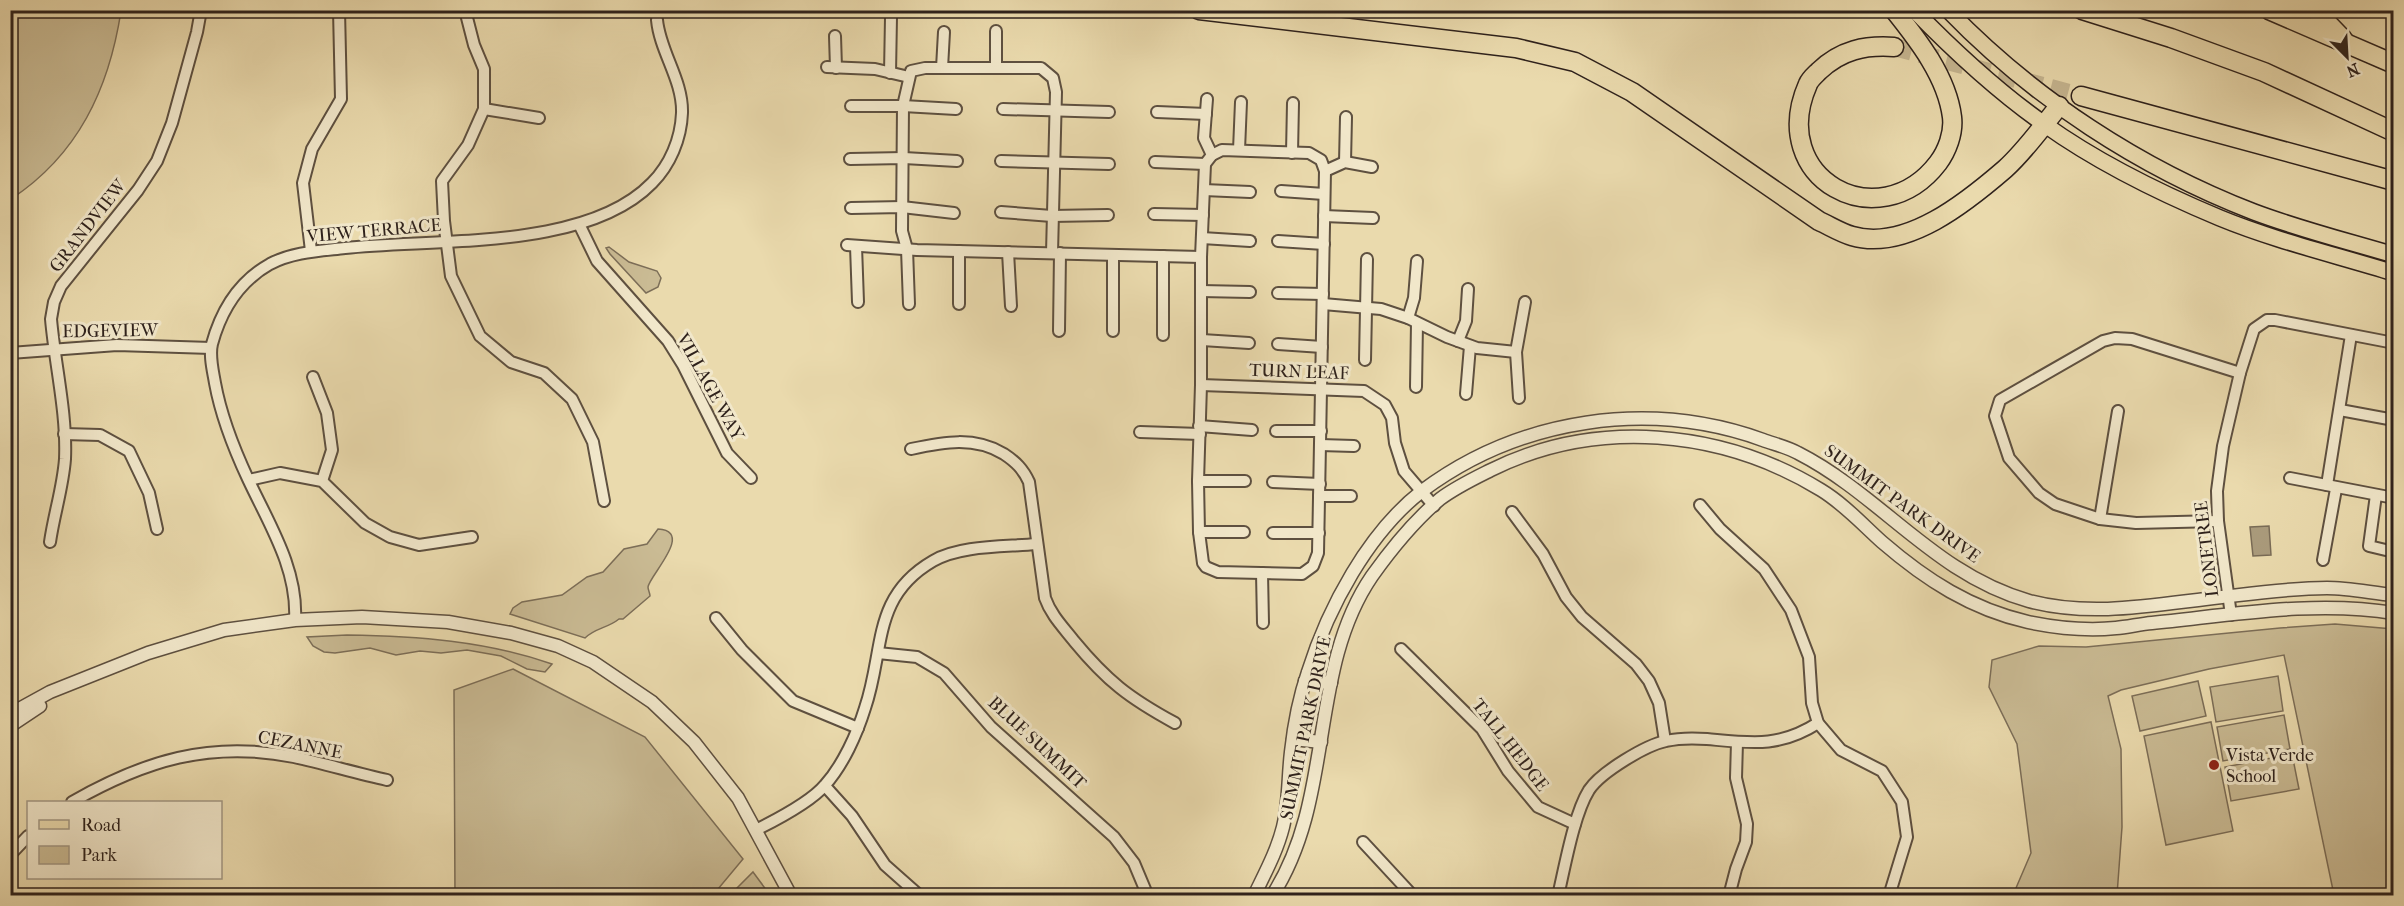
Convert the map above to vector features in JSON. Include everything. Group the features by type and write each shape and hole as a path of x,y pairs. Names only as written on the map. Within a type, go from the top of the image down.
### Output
{"highway":[{"path":"1199,10 1516,48 1575,62 1632,92 1819,220 1853,237 1881,238 1914,231 1943,217 2007,168 2059,106"},
{"path":"1894,10 1933,66 1947,95 1953,118 1950,138 1944,156 1929,175 1913,188 1893,195 1870,198 1850,195 1828,186 1813,170 1801,150 1797,125 1800,102 1809,81 1825,65 1848,51 1872,45 1894,46"},
{"path":"2082,10 2171,38 2264,72 2394,132"},
{"path":"2269,10 2394,64"},
{"path":"2315,10 2348,44"},
{"path":"2081,96 2394,181"}],"main road":[{"path":"1914,10 1957,53 2044,124 2088,152 2222,219 2394,273"},
{"path":"1948,10 1976,39 2059,106 2125,148 2193,186 2256,213 2394,255"}],"street":[{"name":"GRANDVIEW","path":"50,542 63,479 64,434 51,319 54,302 62,286 149,175 166,141 195,40 201,10"},
{"path":"311,251 303,183 312,149 341,99 339,10"},
{"path":"465,10 474,45 484,69 484,109 468,145 442,181 451,276 480,336 511,362 544,374 572,399 593,442 604,501"},
{"path":"890,73 891,18"},
{"name":"VIEW TERRACE","path":"295,620 294,596 289,570 273,527 232,440 216,391 211,348 226,306 250,277 278,260 311,251 447,240 509,238 579,224 622,206 647,189 665,167 678,141 682,112 681,98 660,39 657,20"},
{"path":"996,31 996,68"},
{"path":"942,68 944,32"},
{"path":"835,36 831,67 875,69 890,73 910,74 942,68 1041,68 1053,78 1056,92 1052,216 1059,331"},
{"path":"909,304 908,249 902,231 902,207 903,106 910,74"},
{"path":"1207,99 1204,138 1212,155"},
{"path":"1239,150 1241,102"},
{"path":"1292,153 1293,104"},
{"path":"851,106 903,106 956,110"},
{"path":"484,109 540,118"},
{"path":"1003,109 1109,112"},
{"path":"1157,112 1206,114"},
{"path":"1345,162 1346,117"},
{"path":"1222,150 1239,150 1309,153 1321,160 1325,171 1318,553 1313,566 1302,574 1218,572 1206,567 1203,563 1199,532 1198,481 1202,340 1201,257 1205,164 1212,155 1222,150"},
{"path":"850,159 903,158 957,161"},
{"path":"1001,161 1109,164"},
{"path":"1155,162 1205,164"},
{"path":"1325,171 1345,162 1372,167"},
{"path":"1204,190 1250,192"},
{"path":"1281,191 1324,194"},
{"path":"851,208 902,207 954,213"},
{"path":"1001,212 1052,216 1108,215"},
{"path":"1154,214 1203,215"},
{"path":"1324,216 1373,218"},
{"name":"VILLAGE WAY","path":"579,224 597,261 668,341 683,365 727,453 751,478"},
{"path":"1202,238 1250,241"},
{"path":"1278,241 1324,244"},
{"path":"858,302 851,245 959,251 1201,257"},
{"path":"959,251 959,303"},
{"path":"1008,252 1011,306"},
{"path":"1113,255 1113,331"},
{"path":"1163,256 1163,335"},
{"path":"1365,360 1366,259"},
{"path":"1416,387 1413,320 1418,261"},
{"path":"1458,341 1466,321 1468,289"},
{"path":"1201,291 1250,292"},
{"path":"1278,293 1381,309 1413,320 1470,346 1516,352"},
{"path":"1519,398 1516,352 1525,302"},
{"name":"LONETREE","path":"2231,615 2218,521 2217,491 2223,446 2240,373 2254,329 2266,320 2284,321 2394,343"},
{"path":"2323,560 2351,335"},
{"path":"2218,521 2136,523 2100,519 2055,504 2031,485 2008,458 1995,416 2000,400 2103,341 2115,338 2132,339 2240,373"},
{"path":"1202,340 1249,343"},
{"path":"1278,344 1322,347"},
{"name":"EDGEVIEW","path":"10,353 117,345 211,348"},
{"path":"1466,394 1470,346"},
{"path":"313,377 327,413 332,450 322,481"},
{"name":"TURN LEAF","path":"1201,385 1364,391 1386,405 1392,418 1395,443 1404,471 1434,506"},
{"path":"2340,410 2394,420"},
{"path":"2100,519 2118,411"},
{"name":"SUMMIT PARK DRIVE","path":"1254,896 1273,857 1283,826 1293,740 1305,681 1331,610 1362,559 1385,527 1422,492 1478,457 1510,442 1545,430 1616,420 1667,418 1729,428 1796,452 1852,486 1938,558 1978,581 2030,601 2088,609 2135,608 2229,596 2329,588 2394,596"},
{"path":"1140,432 1252,430"},
{"path":"1276,431 1321,431"},
{"path":"64,434 100,435 129,451 149,493 157,529"},
{"name":"SUMMIT PARK DRIVE","path":"1272,896 1291,861 1308,814 1331,683 1350,615 1362,592 1398,541 1434,506 1459,486 1517,457 1554,445 1627,435 1693,441 1747,454 1822,490 1926,578 1970,603 2000,615 2071,629 2117,628 2328,607 2394,613"},
{"path":"911,449 962,441 972,442 991,447 1022,468 1029,482 1045,598 1058,621 1095,665 1127,696 1175,723"},
{"path":"1320,445 1354,446"},
{"path":"249,480 280,473 322,481 365,522 390,537 419,545 472,537"},
{"path":"2290,478 2394,498"},
{"path":"1198,481 1245,482"},
{"path":"1273,482 1320,484"},
{"path":"2376,495 2369,546 2394,552"},
{"path":"1319,496 1351,496"},
{"path":"1700,505 1720,529 1764,569 1791,610 1809,657 1812,703 1818,723 1841,750 1882,771 1902,802 1907,837 1889,896"},
{"path":"1512,512 1543,554 1566,597 1582,618 1636,664 1650,681 1659,703 1665,741"},
{"path":"1199,532 1244,532"},
{"path":"1273,533 1319,533"},
{"path":"756,830 789,812 825,786 847,751 866,707 883,622 899,588 934,560 958,551 1036,544"},
{"path":"1262,573 1263,623"},
{"path":"10,714 50,692 148,653 224,630 295,620 362,617 448,622 511,633 558,646 593,662 652,702 694,742 738,798 791,896"},
{"path":"716,618 742,650 793,701 858,728"},
{"name":"TALL HEDGE","path":"1401,649 1482,729 1508,771 1538,807 1575,824"},
{"name":"BLUE SUMMIT","path":"878,653 916,657 944,673 991,727 1114,837 1134,863 1147,894"},
{"path":"1305,681 1331,683"},
{"path":"10,726 76,683"},
{"path":"1558,896 1575,824 1590,789 1612,769 1635,753 1665,741 1693,738 1756,744 1781,741 1802,734 1818,723"},
{"path":"1293,740 1321,742"},
{"path":"1729,896 1746,842 1747,824 1736,778 1737,742"},
{"name":"CEZANNE","path":"74,801 105,783 142,767 178,757 218,751 293,757 387,780"},
{"path":"825,786 852,816 885,865 920,896"},
{"path":"10,855 27,837"},
{"path":"1364,842 1413,896"}],"green space":[{"path":"11,11 121,11 108,67 87,118 55,162 11,199"},
{"path":"609,247 629,262 657,271 661,278 658,287 646,293 610,254 606,248"},
{"path":"658,529 668,532 672,537 671,545 650,581 648,587 650,596 623,619 585,638 510,614 513,608 522,602 562,595 587,577 603,572 624,549 647,544"},
{"path":"2335,624 2393,629 2393,895 2334,895 2284,655 2209,669 2121,690 2108,696 2121,749 2122,827 2117,895 2013,895 2031,853 2017,744 1989,687 1992,660 2039,646 2086,647"},
{"path":"347,635 451,641 502,650 552,664 545,672 527,669 501,656 467,650 441,653 420,651 396,655 370,648 335,653 324,652 313,646 307,637"},
{"path":"513,669 645,737 743,859 713,895 455,895 454,690"},
{"path":"2278,676 2283,711 2216,722 2210,687"},
{"path":"2198,681 2206,716 2140,731 2132,696"},
{"path":"2284,715 2290,749 2223,761 2217,727"},
{"path":"2211,722 2233,831 2166,845 2144,736"},
{"path":"2292,754 2299,789 2231,801 2225,767"},
{"path":"753,872 770,895 730,895"}],"shaded area":[{"path":"2269,526 2271,555 2253,556 2250,527"}],"tunnel":[{"path":"1894,47 2081,96"}],"place":[{"name":"Vista Verde School","path":"2214,765"}]}
